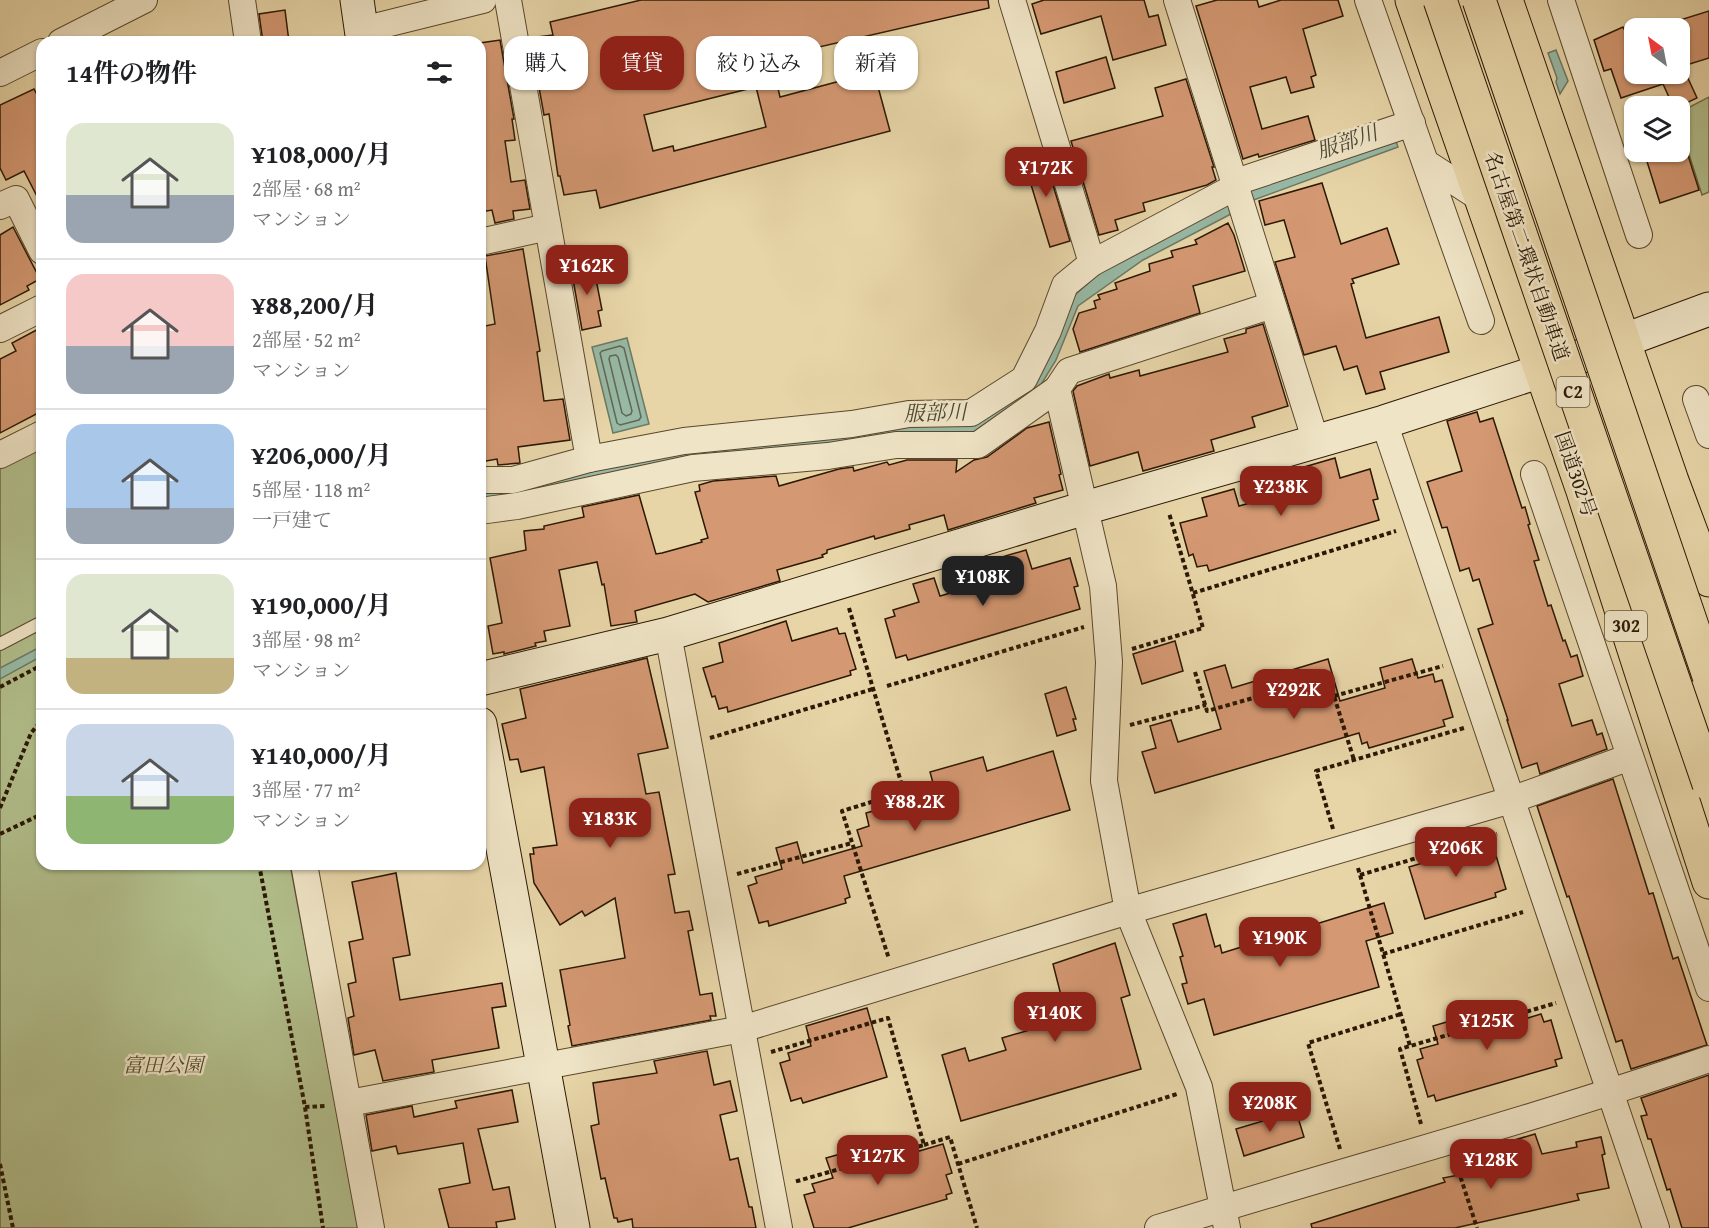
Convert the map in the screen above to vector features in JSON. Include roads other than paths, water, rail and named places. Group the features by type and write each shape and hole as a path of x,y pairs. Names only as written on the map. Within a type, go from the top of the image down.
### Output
{"highway":[{"name":"国道302号","path":"1412,0 1582,488 1709,882"},
{"name":"名古屋第二環状自動車道","path":"1440,0 1709,784"},
{"name":"名古屋第二環状自動車道","path":"1479,0 1709,676"},
{"path":"1506,0 1623,342 1709,580"}],"street":[{"path":"76,36 144,0"},
{"path":"242,0 247,36"},
{"path":"360,24 483,0"},
{"path":"508,0 589,459"},
{"path":"1012,0 1092,263"},
{"path":"1178,0 1316,442"},
{"path":"1368,0 1481,321"},
{"path":"1569,2 1639,235"},
{"path":"0,73 36,55"},
{"path":"1225,1218 1199,1087 1128,911 1104,781 1109,656 1103,586 1085,508 1039,388 1048,331 1065,285 1092,263 1234,185 1412,123"},
{"path":"1426,163 1480,198"},
{"path":"0,206 16,198 36,239"},
{"path":"486,241 548,227"},
{"path":"486,480 513,480 589,459 684,441 852,424 909,414 971,413 1039,388 1069,371 1272,305"},
{"path":"486,678 668,634 1085,508 1384,422 1541,371 1709,309"},
{"path":"0,329 36,311"},
{"path":"486,510 517,507 693,468 828,456 896,445 978,445 1039,388"},
{"path":"1696,399 1709,435"},
{"path":"1384,422 1656,1228"},
{"path":"0,455 36,437"},
{"path":"1534,474 1709,988"},
{"path":"1586,627 1615,593"},
{"path":"668,634 779,1228"},
{"path":"486,756 573,1228"},
{"path":"349,1103 742,1029 1128,911 1511,800 1630,757"},
{"path":"305,870 371,1228"},
{"path":"1158,1228 1225,1218 1347,1170 1610,1093 1709,1059"}],"lane":[{"path":"0,644 36,625"}],"water":[{"path":"1556,50 1568,81 1560,94 1548,53"},
{"path":"1395,138 1398,147 1251,201 1143,260 1078,306 1056,360 1033,398 981,432 486,500 486,484 684,448 908,423 977,422 1068,301 1102,271 1249,186"},
{"path":"627,338 649,424 613,433 592,347"},
{"path":"36,649 36,659 0,679 0,668"}],"water label":[{"name":"服部川","path":"1347,142"},
{"name":"服部川","path":"935,413"}],"park label":[{"name":"富田公園","path":"163,1065"}]}
